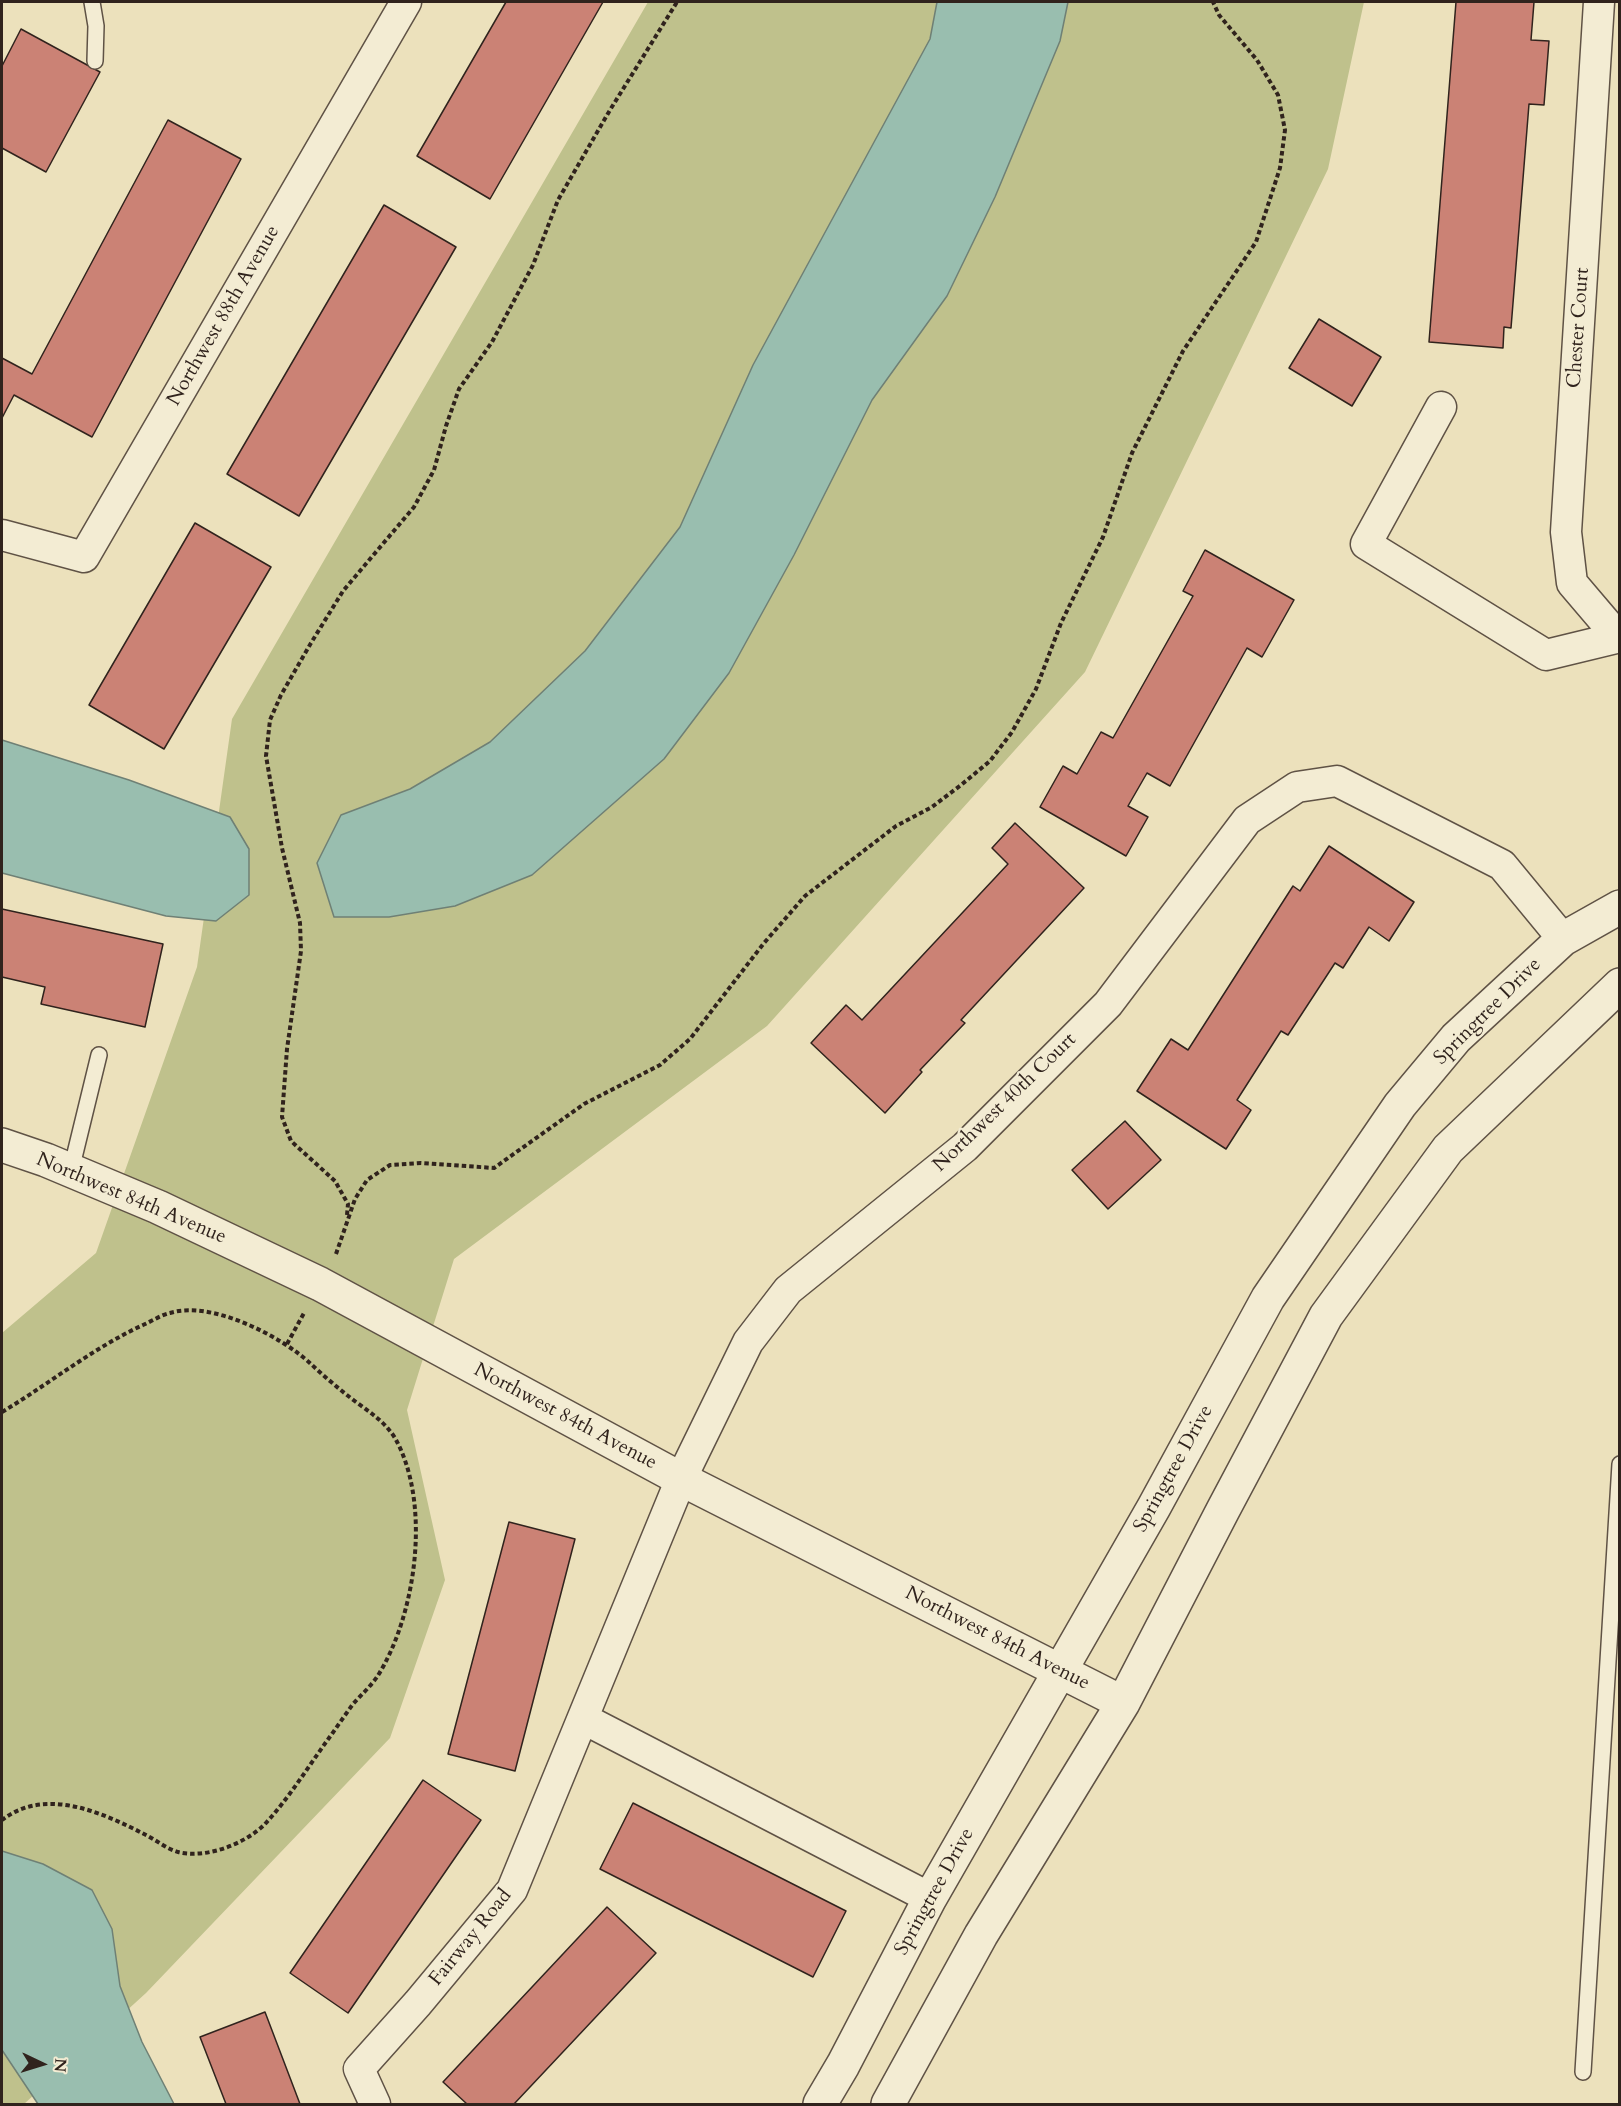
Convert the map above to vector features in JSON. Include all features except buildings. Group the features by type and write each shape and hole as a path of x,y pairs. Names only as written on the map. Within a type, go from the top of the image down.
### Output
{"street":[{"name":"Northwest 88th Avenue","path":"2,535 84,557 406,2"},
{"name":"Chester Court","path":"1599,2 1566,532 1572,583 1619,637"},
{"path":"1441,407 1366,544 1546,655 1619,637"},
{"name":"Northwest 40th Court","path":"681,1479 748,1342 788,1290 982,1130 1108,1004 1247,819 1297,787 1337,781 1502,865 1563,939"},
{"name":"Springtree Drive","path":"820,2104 843,2065 930,1898 1154,1507 1268,1298 1400,1105 1456,1038 1563,939 1620,907"},
{"path":"888,2104 981,1935 1123,1703 1326,1316 1448,1149 1620,985"},
{"name":"Northwest 84th Avenue","path":"2,1145 70,1170 158,1207 320,1284 681,1479 1123,1703"},
{"name":"Fairway Road","path":"375,2104 359,2069 418,2003 512,1890 681,1479"},
{"path":"584,1719 930,1898"}],"lane":[{"path":"92,2 96,26 95,61"},
{"path":"70,1170 99,1055"},
{"path":"1583,2072 1620,1464"}],"path":[{"path":"346,1221 348,1204 335,1181 291,1141 282,1117 287,1049 301,951 300,923 282,848 266,756 270,720 311,643 343,591 414,507 434,470 459,389 492,342 532,265 558,200 677,2"},
{"path":"335,1257 355,1199 367,1180 390,1165 421,1163 494,1168 584,1104 660,1065 690,1039 764,943 805,896 896,826 932,807 961,785 990,761 1012,732 1036,689 1060,623 1103,537 1132,453 1183,351 1256,242 1280,168 1285,130 1278,95 1257,60 1219,15 1213,2"},
{"path":"2,1412 121,1335 172,1312 208,1311 237,1320 282,1341 378,1418 394,1437 405,1462 417,1511 416,1542 410,1584 405,1613 395,1643 376,1679 352,1706 281,1804 262,1826 236,1845 208,1853 177,1852 129,1826 94,1811 56,1803 27,1807 2,1820"}],"green space":[{"path":"648,2 1364,2 1328,169 1085,672 767,1026 454,1259 407,1410 445,1580 390,1738 146,1993 24,2104 2,2104 2,1333 96,1253 197,967 232,719"}],"shaded area":[{"path":"937,2 1068,2 1060,41 995,197 947,296 872,400 794,555 729,673 664,759 532,875 455,906 389,917 334,917 317,863 341,815 410,789 490,742 585,651 680,527 753,365 930,39"},
{"path":"2,740 129,780 230,817 249,849 249,895 216,921 166,916 2,873"},
{"path":"2,1851 43,1864 92,1890 112,1929 120,1986 142,2042 174,2104 38,2104 2,2050"}]}
